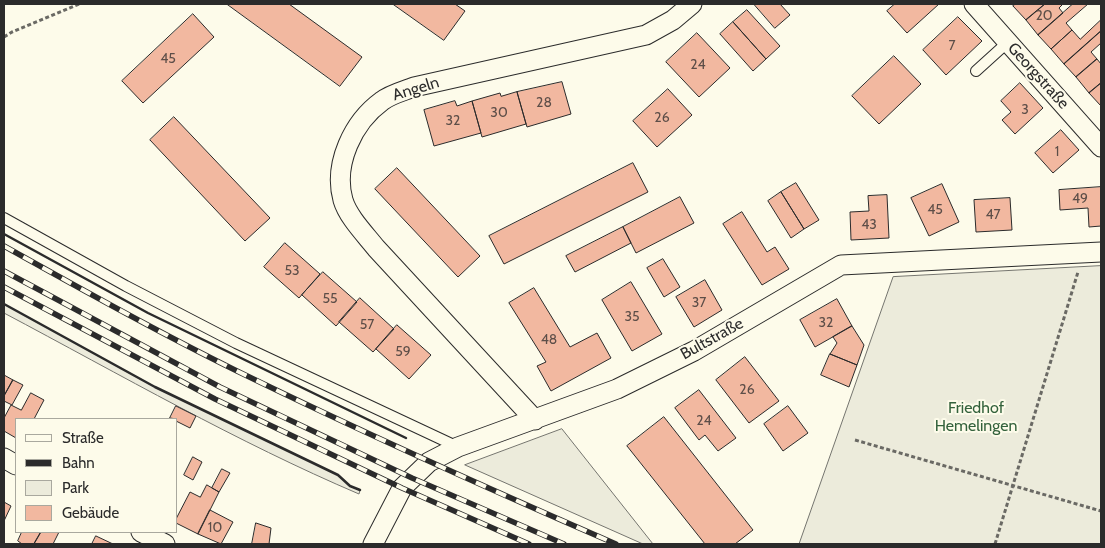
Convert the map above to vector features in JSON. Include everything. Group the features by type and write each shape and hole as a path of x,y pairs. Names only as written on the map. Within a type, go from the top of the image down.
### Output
{"street":[{"name":"Angeln","path":"536,420 376,248 353,218 343,201 340,177 348,142 363,117 383,100 414,87 646,35 673,20 692,4"},
{"name":"Georgstraße","path":"974,4 1101,147"},
{"name":"Bultstraße","path":"373,544 402,488 429,462 458,447 617,389 694,351 841,265 1101,252"},
{"path":"4,458 15,464"},
{"path":"143,533 165,544"}],"lane":[{"path":"976,71 1008,42"},
{"path":"4,218 126,286 236,344 458,447"}],"path":[{"path":"4,37 79,4"},
{"path":"995,544 1078,273 1078,253"},
{"path":"855,440 1101,511"}],"green space":[{"name":"Friedhof Hemelingen","path":"1101,266 1101,544 799,544 893,277"},
{"path":"4,304 155,387 338,475 350,486 360,490 359,494 224,430 136,384 4,313"},
{"path":"562,429 653,544 643,544 465,465"}],"building":[{"path":"227,4 289,4 362,57 340,86"},
{"path":"393,4 455,4 465,11 444,40"},
{"path":"754,4 780,4 790,15 775,28"},
{"path":"895,4 939,4 907,33 887,11"},
{"path":"1016,4 1045,4 1026,20 1013,6"},
{"path":"1045,4 1063,4 1059,8 1063,13 1038,35 1026,20"},
{"path":"1073,4 1088,4 1066,23 1072,30 1051,49 1038,35"},
{"path":"747,10 780,46 766,59 733,22"},
{"path":"193,14 214,37 143,103 122,81"},
{"path":"958,17 982,41 946,75 923,50"},
{"path":"1101,20 1101,31 1064,64 1051,49 1072,30 1080,39"},
{"path":"733,22 766,59 753,71 720,34"},
{"path":"1101,31 1101,43 1091,52 1097,59 1076,77 1064,64"},
{"path":"697,33 730,68 699,97 666,62"},
{"path":"894,56 921,84 879,124 852,96"},
{"path":"1097,59 1101,64 1101,83 1089,93 1076,77"},
{"path":"562,82 571,114 527,127 517,92"},
{"path":"1020,83 1043,108 1015,134 1002,120 1011,112 1001,101"},
{"path":"1101,83 1101,106 1089,93"},
{"path":"668,89 692,115 657,147 633,121"},
{"path":"517,92 526,124 482,137 472,101 500,93 501,96"},
{"path":"455,101 457,106 472,101 481,133 434,146 424,110"},
{"path":"174,117 270,218 245,241 150,140"},
{"path":"1061,130 1079,150 1053,173 1035,153"},
{"path":"633,163 648,192 504,264 489,236"},
{"path":"397,168 480,256 458,277 375,189"},
{"path":"796,183 819,220 804,229 781,192"},
{"path":"942,184 959,222 929,236 911,198"},
{"path":"1101,187 1101,226 1089,227 1088,208 1060,210 1059,190"},
{"path":"781,192 804,229 791,238 768,201"},
{"path":"887,195 889,238 851,240 850,212 869,211 868,196"},
{"path":"680,197 694,223 636,253 623,227"},
{"path":"1010,198 1012,230 976,232 974,200"},
{"path":"742,212 767,252 775,247 789,269 762,285 723,224"},
{"path":"623,227 631,243 575,272 566,256"},
{"path":"285,243 320,274 299,298 264,267"},
{"path":"663,259 680,287 664,297 647,268"},
{"path":"323,272 357,302 336,326 302,295"},
{"path":"705,280 722,310 694,327 676,297"},
{"path":"631,282 662,334 632,351 602,300"},
{"path":"534,288 570,347 597,333 611,358 551,391 537,366 546,362 509,303"},
{"path":"360,298 394,329 373,352 339,322"},
{"path":"837,299 852,326 815,347 800,320"},
{"path":"397,325 431,355 409,379 376,349"},
{"path":"852,326 864,345 857,365 830,354 837,343 833,337"},
{"path":"830,354 857,365 849,387 821,375"},
{"path":"745,357 779,401 749,423 716,380"},
{"path":"4,375 13,380 4,396"},
{"path":"13,380 23,385 12,405 4,401 4,396"},
{"path":"699,390 736,438 718,451 705,435 699,440 675,408"},
{"path":"31,393 44,400 35,418 15,418 15,437 4,431 4,418 11,405 21,410"},
{"path":"176,406 196,416 190,428 178,422 178,418 170,418"},
{"path":"788,406 808,433 783,451 764,424"},
{"path":"664,417 753,530 735,544 705,544 627,446"},
{"path":"193,457 202,462 193,480 184,475"},
{"path":"222,469 230,473 219,492 212,488"},
{"path":"207,485 219,492 198,534 178,524 178,515 190,492 200,497"},
{"path":"4,502 11,506 4,521"},
{"path":"210,510 233,522 221,544 198,534"},
{"path":"256,523 271,528 269,544 252,544"},
{"path":"22,533 40,533 34,544 22,544 18,541"},
{"path":"40,533 58,533 53,544 34,544"},
{"path":"96,536 113,544 92,544"}],"railway":[{"path":"4,246 149,326 237,371 426,460 616,544"},
{"path":"4,271 220,387 412,478 564,544"},
{"path":"4,287 215,399 402,488 529,544"}],"wall":[{"path":"4,234 148,313 406,438"},
{"path":"4,304 155,387 338,475 350,486 360,490"}]}
